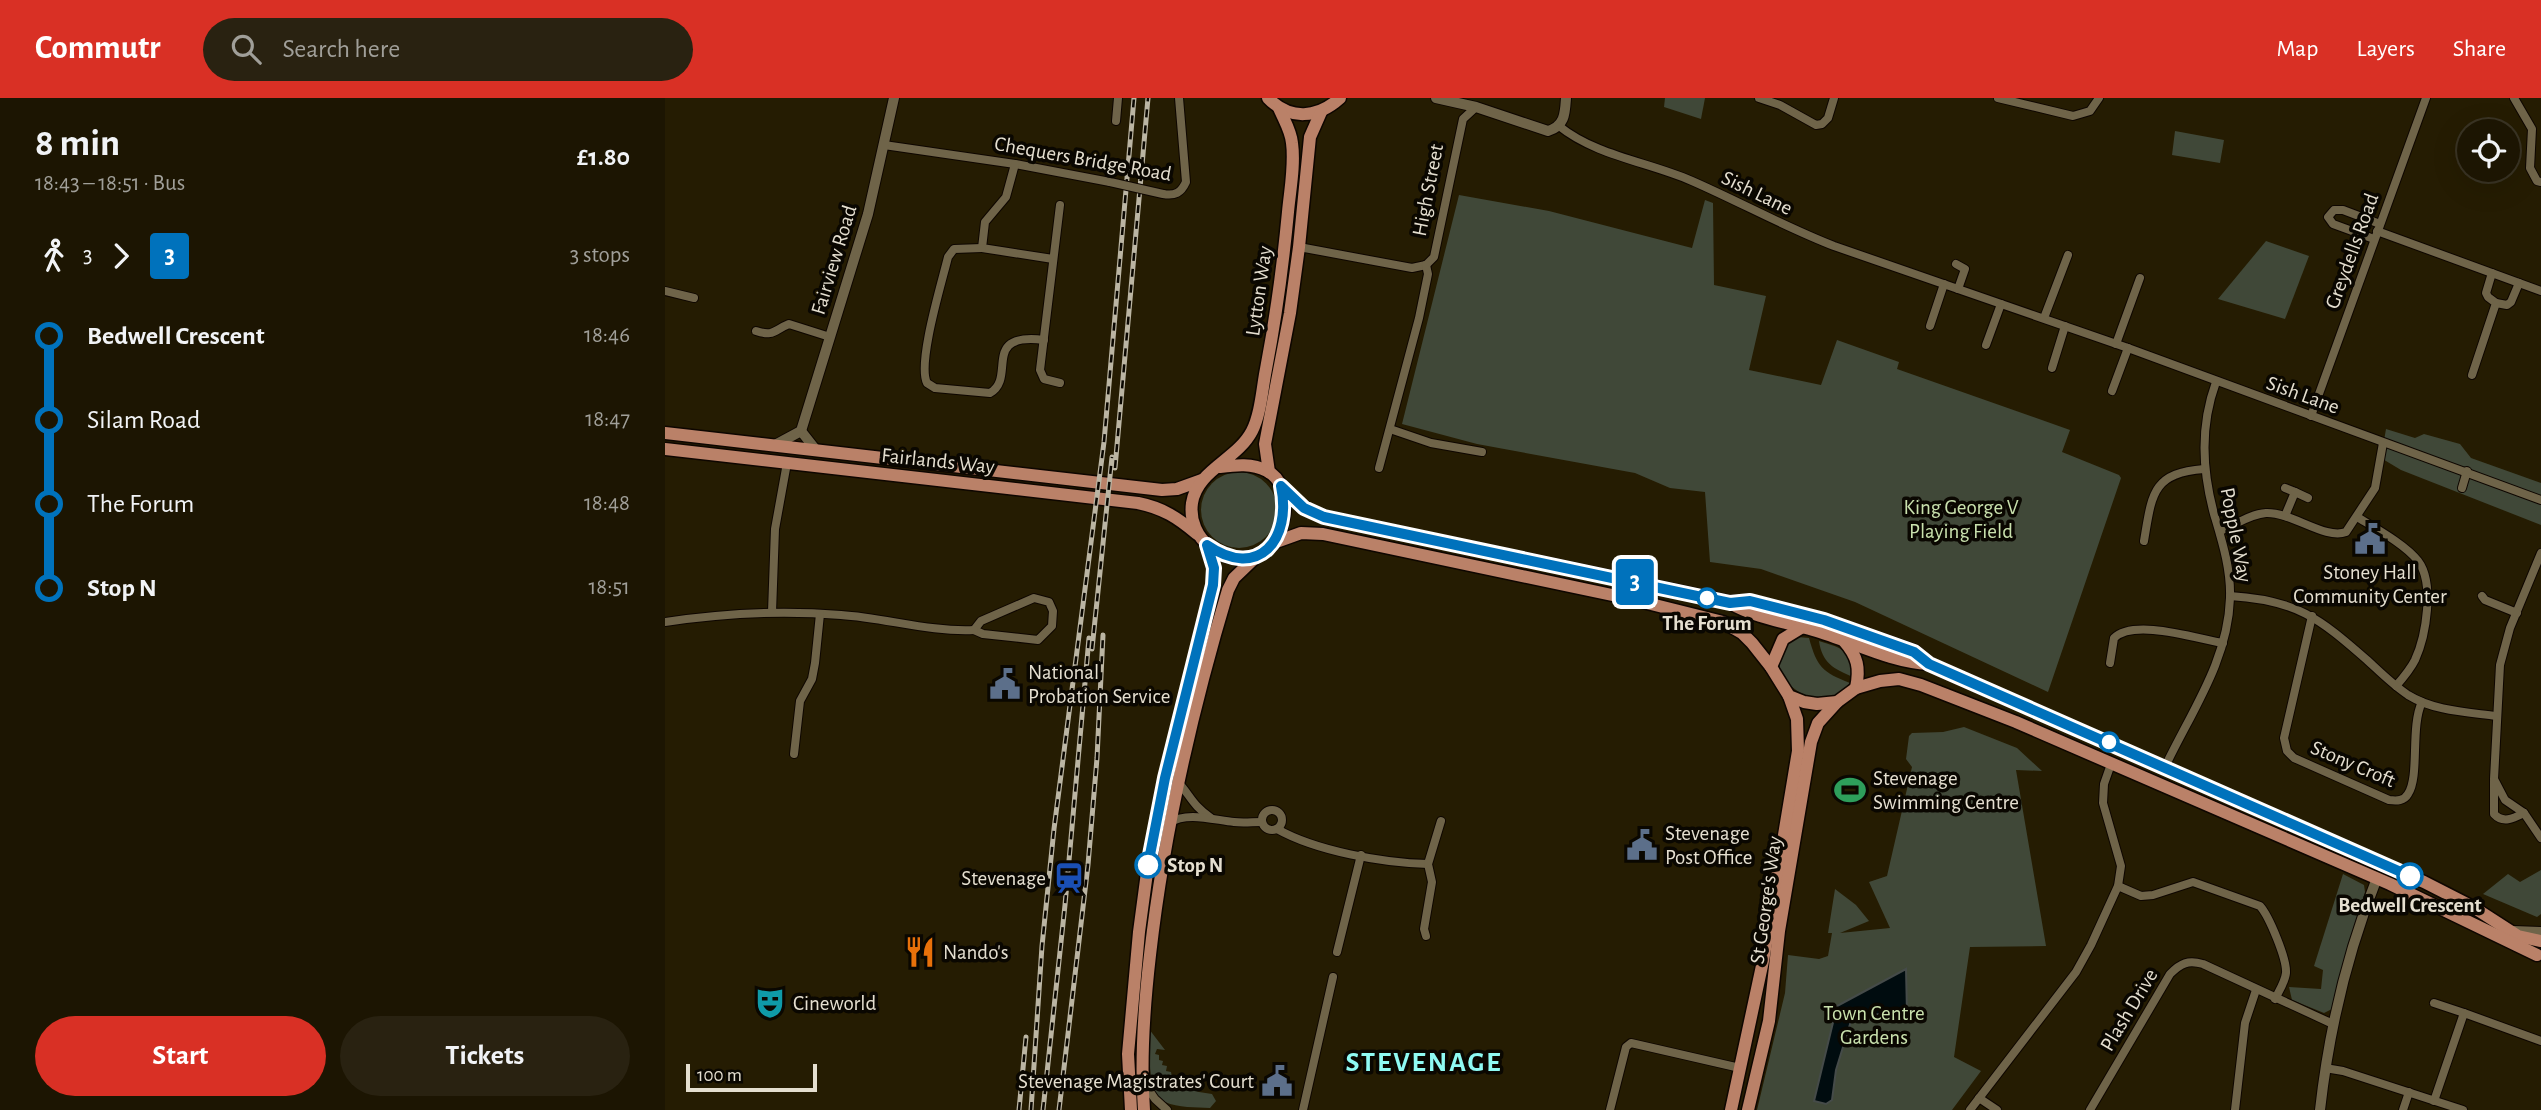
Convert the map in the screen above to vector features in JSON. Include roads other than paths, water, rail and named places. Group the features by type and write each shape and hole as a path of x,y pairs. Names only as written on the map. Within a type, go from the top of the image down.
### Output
{"main road":[{"name":"Lytton Way","path":"1203,479 1244,445 1253,429 1271,342 1284,257 1293,150 1289,130 1279,108 1268,98"},
{"path":"1279,108 1296,114 1321,112 1339,98"},
{"name":"Lytton Way","path":"1269,472 1265,444 1283,358 1300,247 1310,137 1321,112"},
{"name":"Fairlands Way","path":"665,433 1162,490 1177,489 1203,479"},
{"name":"Fairlands Way","path":"665,449 1158,507 1173,514 1198,534"},
{"path":"1220,467 1248,465 1269,472 1304,508 1324,517 1730,603 1746,612 1842,639 1910,663 1929,664"},
{"path":"1203,479 1192,500 1191,512 1198,534 1219,554 1233,558 1258,555"},
{"path":"1276,542 1284,515 1281,486"},
{"path":"1144,1110 1143,1021 1155,908 1177,781 1197,701 1228,590 1234,578 1276,542 1301,533 1323,534 1437,557 1723,622 1742,633 1771,667 1789,696 1817,704 1837,702 1856,688 1879,681 1899,680 1921,685 2016,722 2378,878 2539,957"},
{"path":"1131,1110 1128,1054 1142,911 1165,778 1213,585 1214,568 1207,545"},
{"path":"1730,603 1750,601 1824,620 1914,652 1929,664 2424,882 2518,936 2541,938 2536,950 2539,957"},
{"path":"1771,667 1783,639 1801,628"},
{"path":"1842,639 1857,659 1859,667 1856,688"},
{"name":"St George's Way","path":"1731,1110 1763,961 1798,751 1797,719 1789,696"},
{"name":"St George's Way","path":"1748,1110 1769,1021 1778,940 1811,742 1818,723 1837,702"}],"street":[{"name":"Fairview Road","path":"801,431 869,214 894,98"},
{"path":"1116,121 1118,98"},
{"name":"Chequers Bridge Road","path":"884,145 1015,164 1163,194 1177,194 1186,182 1179,98"},
{"path":"1436,98 1457,100 1548,131 1559,126 1565,114 1566,98"},
{"path":"1759,98 1780,105 1816,125 1822,124 1828,118 1833,98"},
{"path":"1998,98 2067,116 2078,116 2090,111 2099,98"},
{"name":"Greydells Road","path":"2311,416 2426,98"},
{"path":"2514,98 2537,131 2531,174 2541,182"},
{"name":"High Street","path":"1379,468 1419,318 1428,274 1426,265 1434,257 1463,119 1457,100"},
{"name":"High Street","path":"1463,119 1476,107"},
{"name":"Sish Lane","path":"1559,126 1583,142 1691,181 1800,233 2128,348 2541,500"},
{"path":"982,248 985,222 1006,197 1015,164"},
{"path":"1060,205 1040,374 1048,381 1060,383"},
{"path":"2377,232 2343,210 2334,210 2328,217 2333,224 2377,232 2541,291"},
{"path":"1300,247 1412,268 1426,265"},
{"path":"1044,340 1023,339 1008,347 1003,354 999,384 991,393 935,388 927,383 927,346 948,257 954,249 982,248 1053,259"},
{"path":"2044,318 2068,255"},
{"path":"1956,264 1965,269 1958,289"},
{"path":"2492,273 2486,293 2496,303 2511,302 2519,283"},
{"path":"2116,344 2140,278"},
{"path":"1930,326 1944,284"},
{"path":"665,291 694,298"},
{"path":"2472,375 2496,303"},
{"path":"1986,345 2001,304"},
{"path":"757,331 766,335 789,324 830,337"},
{"path":"2052,368 2065,326"},
{"path":"2112,391 2128,348"},
{"name":"Popple Way","path":"2165,767 2209,682 2223,643 2230,596 2227,565 2204,468 2204,428 2216,382"},
{"path":"1390,429 1431,443 1482,452"},
{"path":"774,445 801,431 816,450"},
{"path":"2220,531 2256,514 2273,513 2339,534 2346,532 2377,483 2383,443"},
{"path":"772,612 775,529 787,463"},
{"path":"2144,541 2148,517 2163,480 2182,470 2204,468"},
{"path":"2466,487 2467,471"},
{"path":"2285,488 2308,498"},
{"path":"2285,516 2295,492"},
{"path":"2357,517 2416,558 2425,575 2429,596 2421,644 2410,669 2396,686"},
{"path":"2524,813 2506,820 2498,819 2494,814 2496,716 2500,665 2505,643 2541,554"},
{"path":"2230,596 2264,599 2312,616 2333,630 2396,686 2422,702 2447,709 2496,716"},
{"path":"2482,596 2485,600 2517,613"},
{"path":"665,622 710,615 772,612 843,615 948,631 974,629 983,634 1038,640 1052,626 1053,611 1048,602 1034,598 981,621 974,629"},
{"path":"794,754 800,701 812,679 815,663 820,614"},
{"name":"Stony Croft","path":"2312,616 2284,738 2287,751 2294,758 2389,800 2398,801 2406,797 2411,786 2417,718 2422,702"},
{"path":"2110,663 2114,638 2130,629 2185,635 2223,643"},
{"path":"1970,1110 2076,972 2117,886 2121,866 2103,803 2103,784 2111,764"},
{"path":"2494,779 2505,800 2524,813 2541,838"},
{"path":"1177,781 1186,790 1192,803 1212,818"},
{"path":"1262,822 1266,812 1278,811 1282,818 1277,829"},
{"path":"1169,824 1176,818 1262,822"},
{"path":"1426,936 1424,929 1432,882 1428,864 1441,821"},
{"path":"1262,822 1266,829 1277,829 1296,840 1361,855 1428,864"},
{"path":"1337,953 1361,855"},
{"path":"2320,1110 2333,1024 2358,931 2378,878"},
{"path":"2117,886 2141,896 2153,895 2193,882 2260,906 2267,915 2284,959 2285,977 2275,999"},
{"name":"Plash Drive","path":"2090,1110 2168,979 2177,967 2192,961 2333,1024"},
{"path":"1303,1110 1333,977"},
{"path":"2235,1110 2245,1023 2256,990"},
{"path":"2434,1003 2541,1041"},
{"path":"2434,1101 2464,1013"},
{"path":"1610,1110 1626,1047 1630,1043 1740,1068"},
{"path":"2325,1068 2343,1071 2463,1110"},
{"path":"1142,1080 1155,1100 1168,1110"},
{"path":"2403,1110 2409,1092"},
{"path":"1979,1098 1997,1110"}],"railway":[{"path":"1031,1110 1042,946 1054,829 1104,442 1134,98"},
{"path":"1115,468 1148,98"},
{"path":"1092,649 1112,457"},
{"path":"1059,1110 1088,865 1103,635"},
{"path":"1043,1110 1089,638"},
{"path":"1019,1110 1026,1037"}],"place":[{"name":"Stoney Hall Community Center","path":"2370,539"},
{"name":"The Forum","path":"1707,598"},
{"name":"National Probation Service","path":"1005,684"},
{"name":"Stevenage Swimming Centre","path":"1850,790"},
{"name":"Stevenage Post Office","path":"1642,845"},
{"name":"Stop N","path":"1148,865"},
{"name":"Bedwell Crescent","path":"2410,876"},
{"name":"Stevenage","path":"1069,878"},
{"name":"Nando's","path":"920,952"},
{"name":"Cineworld","path":"770,1003"},
{"name":"Stevenage Magistrates' Court","path":"1277,1081"}],"district":[{"name":"STEVENAGE","path":"1424,1063"}],"park label":[{"name":"King George V Playing Field","path":"1961,519"},
{"name":"Town Centre Gardens","path":"1874,1025"}]}
